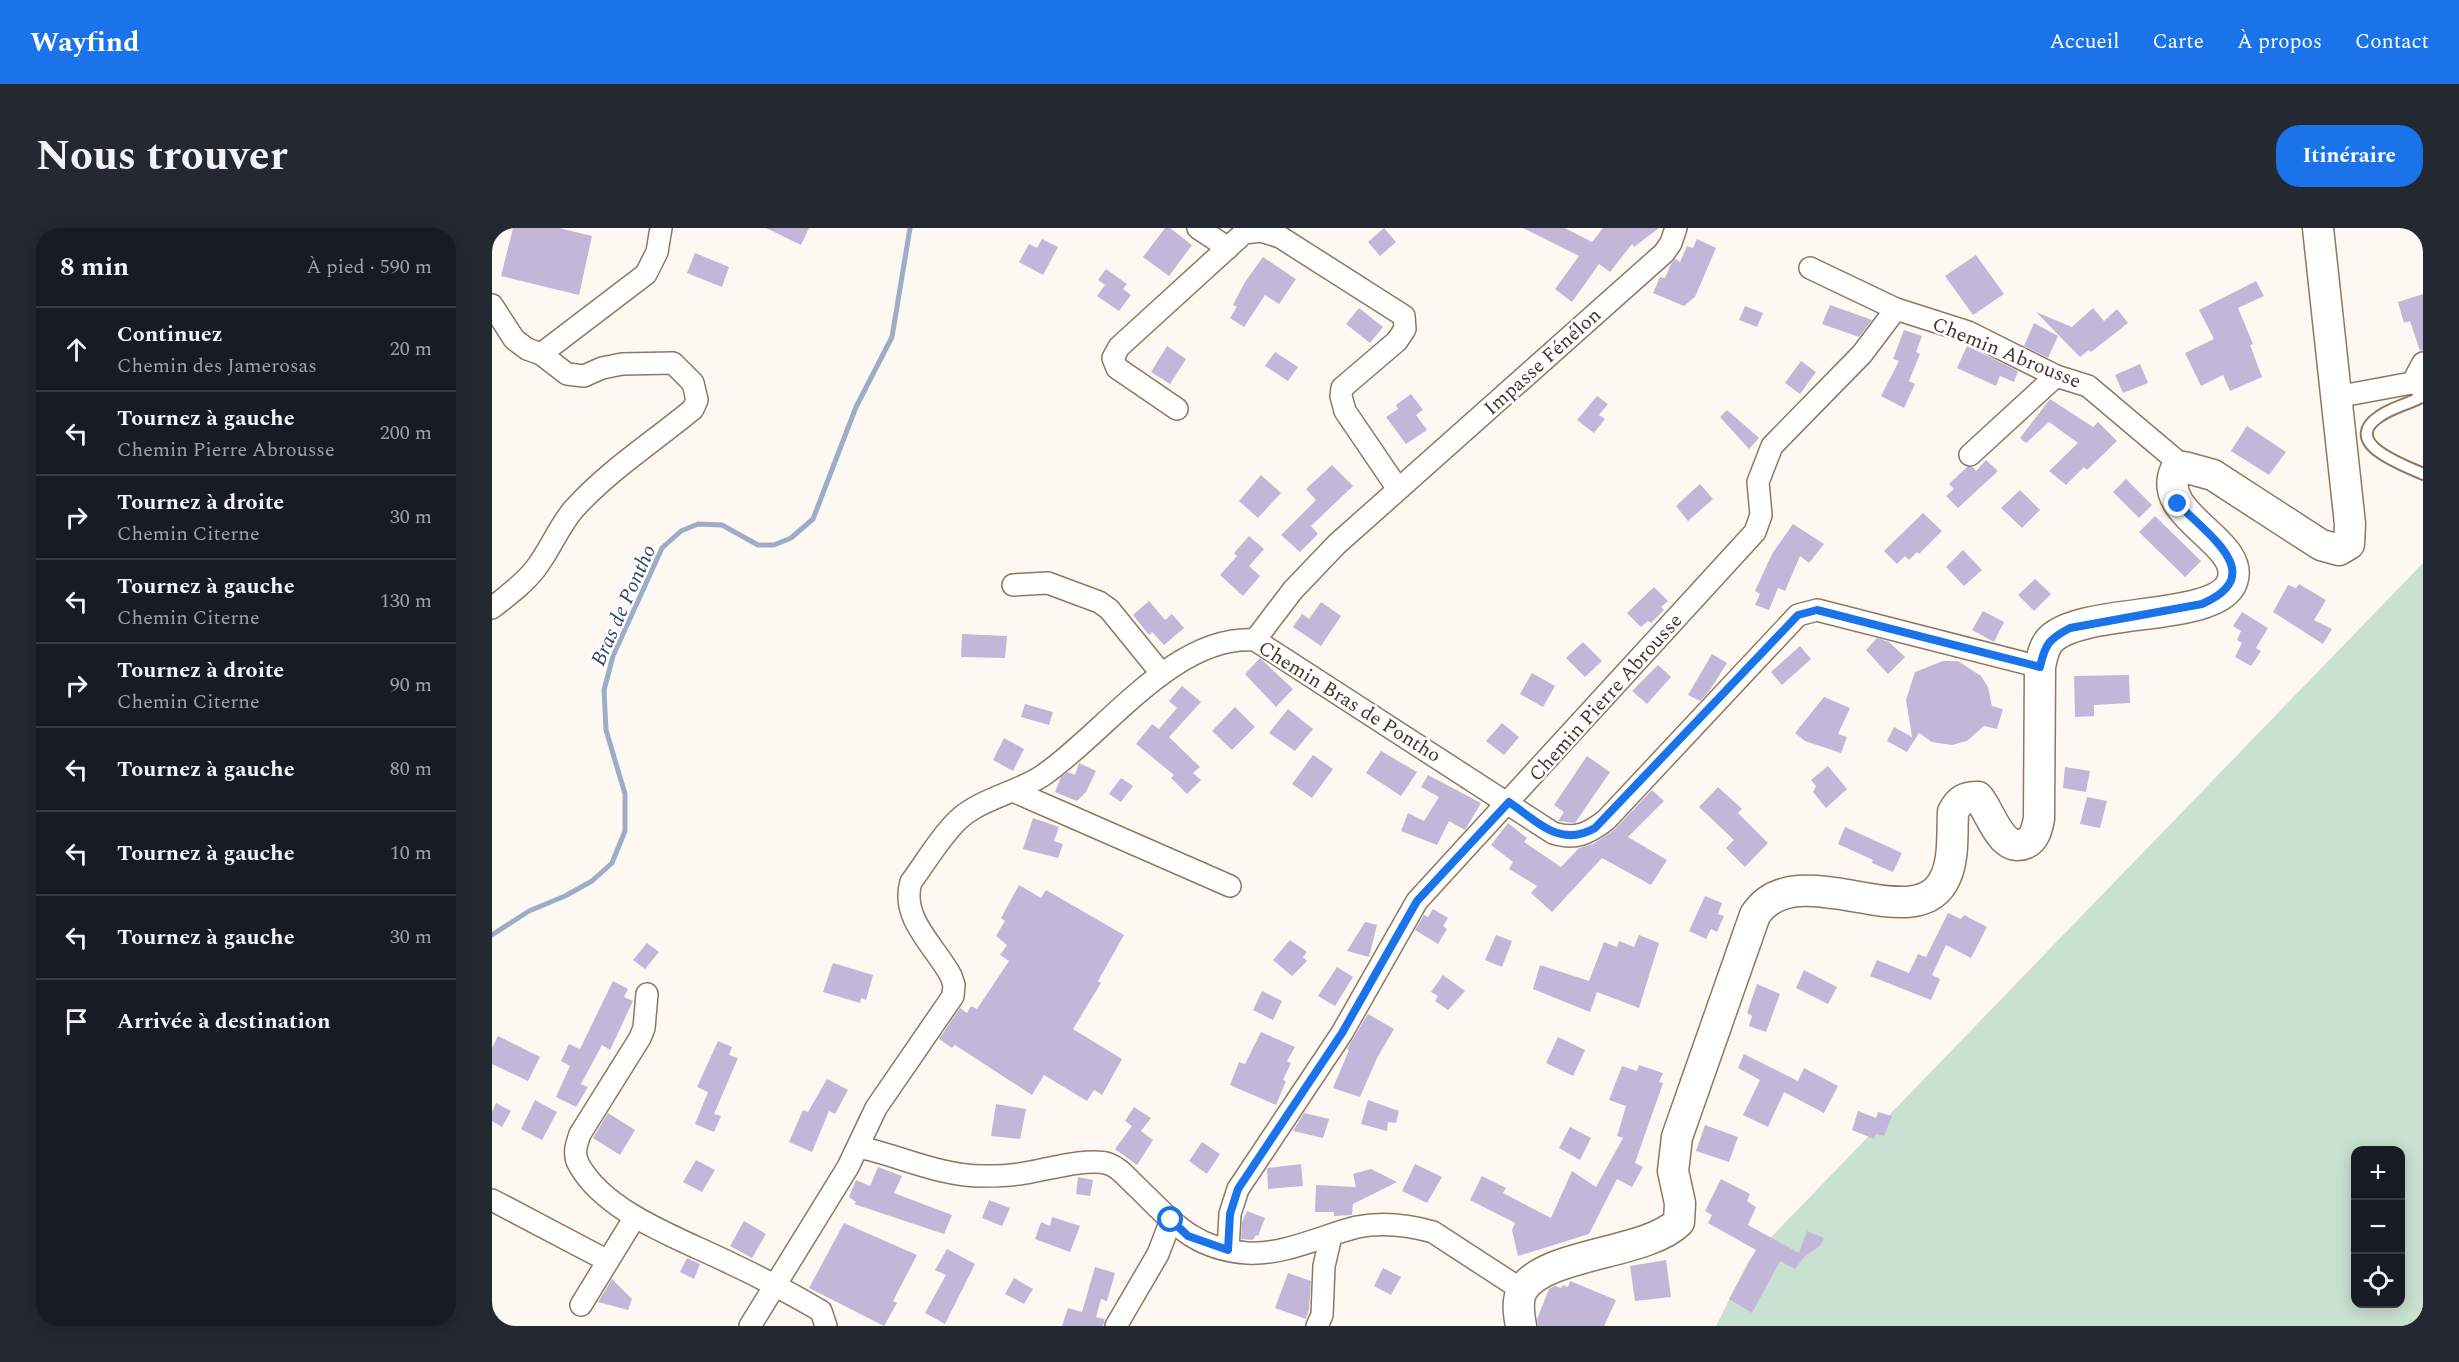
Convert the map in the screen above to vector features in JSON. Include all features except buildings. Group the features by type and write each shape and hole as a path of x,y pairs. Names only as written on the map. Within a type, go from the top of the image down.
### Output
{"main road":[{"path":"1521,1326 1519,1299 1522,1290 1539,1275 1558,1266 1659,1235 1679,1222 1680,1203 1673,1172 1674,1149 1755,915 1763,903 1778,894 1794,890 1893,901 1926,898 1946,877 1953,812 1958,803 1966,797 1978,797 1985,805 2000,834 2009,842 2018,845 2033,838 2039,819 2040,667 2051,638 2070,628 2202,604 2222,595 2233,581 2233,566 2224,551 2178,504 2171,487 2175,471 2184,467 2214,475 2321,545 2333,550 2345,548 2351,537 2350,524 2318,228"}],"street":[{"path":"542,354 646,274 657,252 661,228"},
{"path":"1198,228 1228,248"},
{"name":"Impasse Fénélon","path":"1255,640 1293,590 1337,544 1664,253 1671,243 1676,228"},
{"path":"1177,409 1117,368 1113,358 1119,346 1244,234 1261,231 1280,237 1404,316 1405,329 1397,340 1342,388 1341,396 1345,411 1398,489"},
{"name":"Chemin Abrousse","path":"1810,268 1896,309 1968,332 2056,376 2088,386 2184,467"},
{"path":"492,305 514,339 527,349 542,354 560,370 584,376 602,368 622,364 673,363 693,383 697,400 693,409 623,461 599,484 558,530 538,567 525,582 492,608"},
{"name":"Chemin Pierre Abrousse","path":"1228,1250 1230,1214 1238,1189 1342,1033 1405,918 1430,885 1509,802 1755,532 1761,515 1758,482 1772,446 1863,354 1896,309"},
{"path":"1970,455 2056,376"},
{"path":"2336,397 2421,384"},
{"path":"1013,585 1048,583 1099,602 1109,609 1161,673"},
{"name":"Chemin Bras de Pontho","path":"750,1326 859,1147 876,1108 953,996 954,985 951,976 910,913 908,892 911,882 957,821 1061,763 1161,673 1218,645 1238,639 1255,640 1509,802 1553,833 1568,837 1582,835 1595,828 1798,615 1808,611 1817,610 2040,667"},
{"path":"1013,791 1230,886"},
{"path":"647,994 644,1028 640,1038 580,1134 576,1148 578,1164 598,1190 635,1217 775,1285 821,1311 826,1326"},
{"path":"859,1147 894,1155 942,1171 980,1176 1017,1175 1080,1164 1108,1164 1130,1180 1188,1236 1228,1250 1249,1253 1272,1251 1377,1224 1419,1228 1433,1233 1522,1290"},
{"path":"492,1200 608,1261"},
{"path":"581,1305 635,1217"},
{"path":"1116,1326 1158,1254 1171,1220"},
{"path":"1317,1326 1322,1315 1324,1266 1331,1236"}],"lane":[{"path":"2421,384 2371,423 2367,434 2370,445 2377,452 2423,474"}],"green space":[{"path":"2423,563 2423,1326 1716,1326 1749,1260"}],"waterway":[{"name":"Bras de Pontho","path":"492,935 529,911 565,896 592,881 612,863 625,831 625,794 606,730 604,690 613,656 662,548 681,531 698,524 722,525 758,545 774,545 791,538 813,519 856,407 892,337 910,228"}],"route":[{"path":"1171,1220 1188,1236 1208,1245 1228,1250 1230,1214 1238,1189 1342,1033 1405,918 1430,885 1509,802 1553,833 1568,837 1582,835 1595,828 1606,820 1798,615 1808,611 1817,610 2040,667 2051,638 2070,628 2202,604 2222,595 2233,581 2233,566 2224,551 2178,504"}]}
